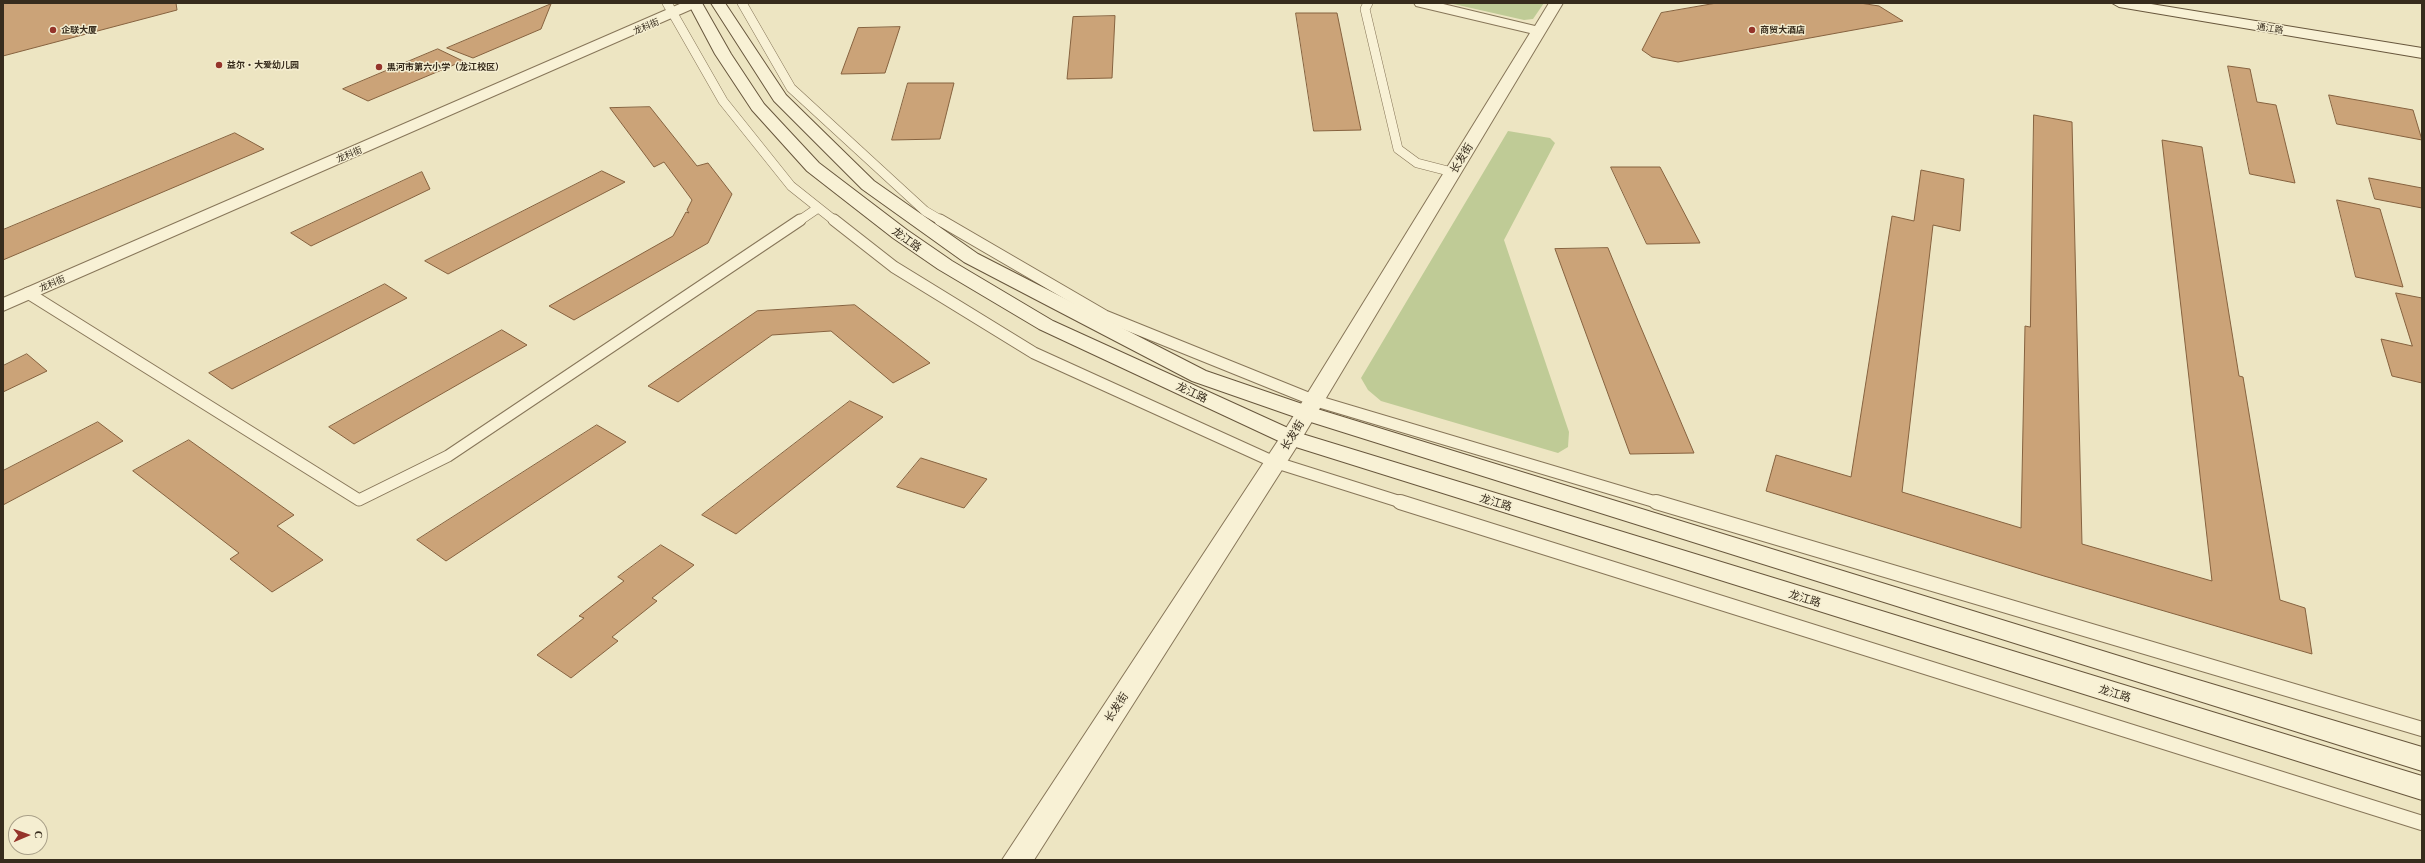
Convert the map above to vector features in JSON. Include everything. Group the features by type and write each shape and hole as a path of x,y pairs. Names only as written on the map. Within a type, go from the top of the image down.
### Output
{"street":[{"name":"龙科街","path":"3,305 670,8 695,3"},
{"name":"龙江路","path":"695,3 723,54 758,107 813,167 900,234 944,265 1046,325 1291,438 2422,788"},
{"name":"龙江路","path":"718,3 780,98 868,185 971,258 1199,376 1309,406 2130,670 2422,759"},
{"path":"1422,3 1539,32"},
{"name":"长发街","path":"1017,860 1291,438 1309,406 1556,3"},
{"name":"通江路","path":"2119,3 2422,53"},
{"name":"通江路","path":"2197,3 2422,39"}],"lane":[{"path":"742,3 791,88 925,212 1105,316 1309,406 2422,729"},
{"path":"1368,3 1365,8 1398,149 1417,163 1452,172"},
{"path":"670,8 723,101 791,186 894,267 1034,353 1274,462 2422,823"},
{"path":"28,293 359,500 448,456 818,208"}],"green space":[{"path":"1449,3 1544,3 1533,19 1524,20"},
{"path":"1508,131 1550,138 1555,143 1504,240 1569,432 1568,447 1558,453 1381,401 1368,390 1361,378"}],"building":[{"name":"企联大厦","path":"3,3 176,3 177,10 3,56"},
{"name":"商贸大酒店","path":"1717,3 1860,3 1879,6 1903,21 1678,62 1652,57 1642,50 1661,13"},
{"path":"551,4 541,29 473,58 447,48"},
{"path":"1296,13 1337,13 1361,130 1314,131"},
{"path":"1115,16 1112,78 1067,79 1073,17"},
{"path":"900,27 885,73 841,74 858,28"},
{"path":"438,49 463,61 368,101 343,89"},
{"path":"2228,66 2250,69 2257,102 2276,105 2295,183 2250,174"},
{"path":"908,83 954,83 940,139 892,140"},
{"path":"2329,95 2413,110 2422,140 2337,124"},
{"path":"650,107 697,166 708,163 732,194 708,243 574,320 549,306 673,236 686,212 689,213 687,210 692,200 664,162 654,167 610,108"},
{"path":"2034,115 2072,122 2082,544 2212,581 2162,140 2202,147 2239,376 2243,377 2280,600 2305,608 2312,654 2044,576 1766,491 1776,455 1851,477 1892,216 1914,221 1921,170 1964,179 1960,231 1933,225 1902,492 2021,528 2025,326 2030,327"},
{"path":"235,133 264,149 3,260 3,230"},
{"path":"1611,167 1660,167 1700,243 1647,244"},
{"path":"602,171 625,182 448,274 425,261"},
{"path":"422,172 430,189 311,246 291,233"},
{"path":"2369,178 2422,188 2422,208 2375,199"},
{"path":"2337,200 2380,209 2403,287 2356,277"},
{"path":"1608,248 1694,453 1630,454 1555,249"},
{"path":"385,284 407,298 232,389 209,373"},
{"path":"2396,293 2422,298 2422,383 2392,376 2381,339 2412,346"},
{"path":"855,305 930,363 893,383 831,331 772,335 678,402 648,386 757,311"},
{"path":"502,330 527,345 354,444 329,427"},
{"path":"27,354 47,371 3,392 3,366"},
{"path":"850,401 883,417 736,534 702,515"},
{"path":"98,422 123,441 3,505 3,471"},
{"path":"597,425 626,442 446,561 417,540"},
{"path":"189,440 294,515 277,526 323,560 272,592 230,559 239,553 133,471"},
{"path":"921,458 987,479 964,508 897,487"},
{"path":"661,545 694,565 652,598 657,601 612,637 618,641 571,678 537,655 584,618 579,616 624,581 618,577"}],"place":[{"name":"企联大厦","path":"53,30"},
{"name":"商贸大酒店","path":"1752,30"},
{"name":"益尔·大爱幼儿园","path":"219,65"},
{"name":"黑河市第六小学（龙江校区）","path":"379,67"}]}
